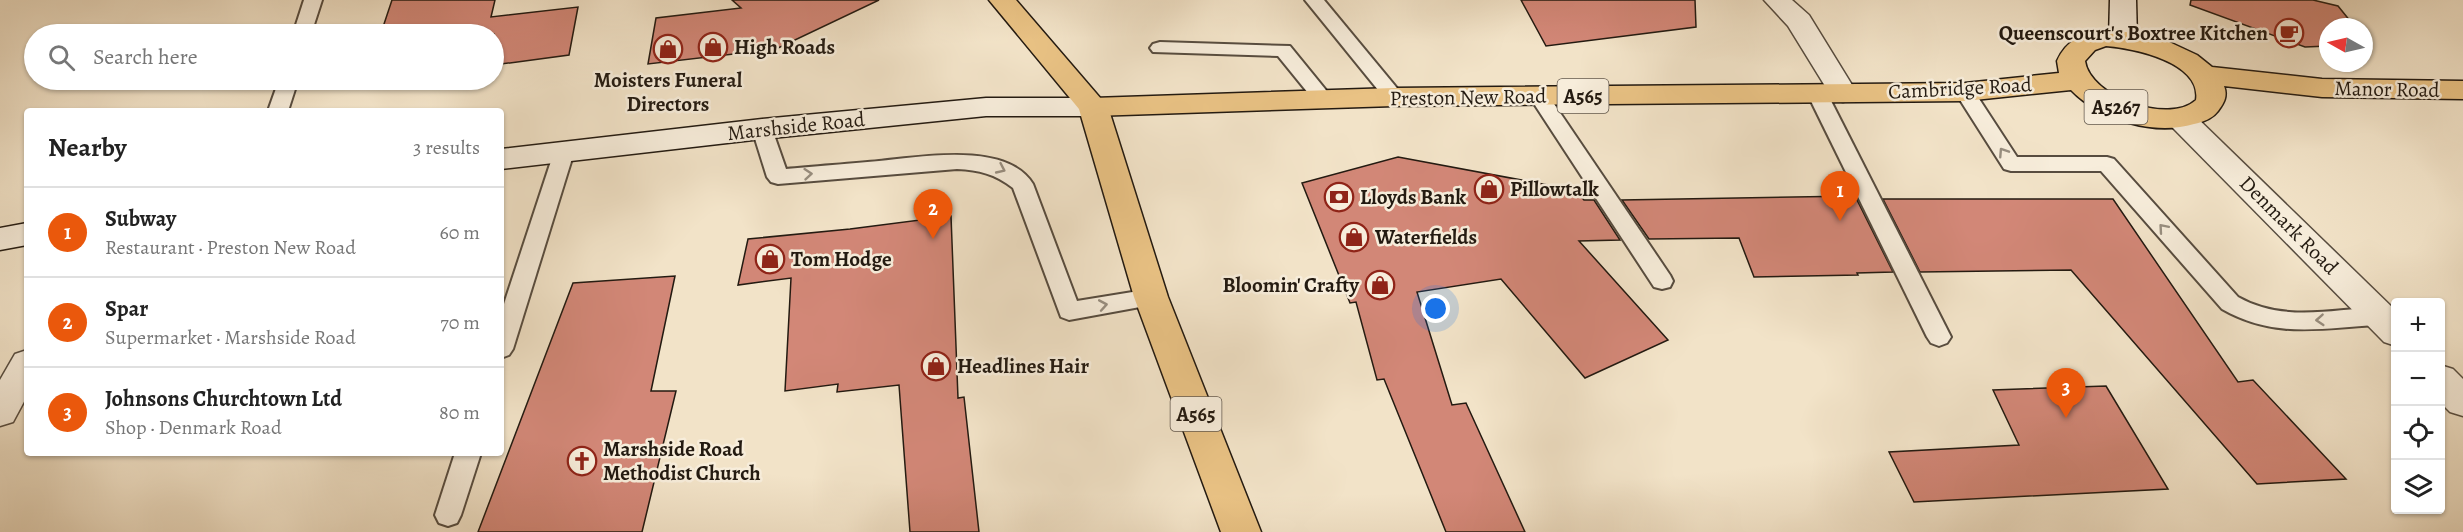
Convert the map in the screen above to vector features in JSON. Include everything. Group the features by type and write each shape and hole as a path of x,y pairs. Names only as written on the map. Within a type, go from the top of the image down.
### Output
{"main road":[{"name":"A565","path":"1002,0 1093,107 1151,297 1241,532"},
{"name":"A5267","path":"2104,38 2123,39 2169,51 2188,62 2203,75 2211,87 2212,98 2208,108 2197,115 2181,119 2159,118 2135,114 2091,93 2077,80 2071,68 2070,57 2076,48 2087,41 2104,38"},
{"name":"Manor Road","path":"2203,75 2322,88 2463,90"},
{"name":"Cambridge Road","path":"1830,94 1965,92 2077,80"},
{"name":"Preston New Road","path":"1093,107 1394,98 1830,94"}],"street":[{"path":"1777,0 1799,21 1830,94"},
{"path":"2123,0 2123,39"},
{"name":"Marshside Road","path":"504,159 762,129 986,107 1093,107"},
{"name":"Denmark Road","path":"2181,119 2387,325"},
{"path":"0,239 24,235"},
{"path":"0,412 24,369"},
{"path":"2445,384 2463,402"}],"lane":[{"path":"306,24 314,0"},
{"path":"1314,0 1394,98"},
{"path":"1160,48 1283,50 1324,100"},
{"path":"279,108 285,90"},
{"path":"1965,92 2011,164 2107,164 2230,303 2252,315 2286,322 2387,325"},
{"path":"1830,94 1939,337"},
{"path":"1539,96 1662,280"},
{"path":"762,129 778,177 946,162 969,161 991,165 1010,174 1022,184 1069,311 1151,297"},
{"path":"504,341 564,152"},
{"path":"448,515 467,456"}],"building":[{"path":"392,0 495,0 491,17 578,7 569,55 504,64 504,24 384,24"},
{"path":"732,0 879,0 776,49 648,64 656,18 741,8"},
{"path":"1521,0 1695,0 1696,27 1546,46"},
{"path":"2191,0 2313,0 2338,6 2348,18 2319,18 2319,46 2305,47 2190,5"},
{"path":"1398,157 1575,190 1584,200 1594,200 1620,240 1579,241 1668,340 1585,378 1501,279 1417,292 1452,405 1466,403 1525,532 1446,532 1384,379 1377,380 1356,302 1350,303 1302,183"},
{"path":"1855,196 1893,272 1754,277 1739,238 1649,239 1622,200"},
{"path":"1883,199 2113,199 2238,382 2253,380 2346,479 2257,484 2071,270 1920,272"},
{"path":"951,216 958,398 964,397 979,532 910,532 899,385 837,392 838,384 785,391 791,278 738,285 748,239"},
{"name":"Marshside Road Methodist Church","path":"675,276 651,391 676,391 642,532 478,532 573,283"},
{"path":"2106,386 2168,489 1914,502 1889,452 2019,445 1993,390"}],"place":[{"name":"Queenscourt's Boxtree Kitchen","path":"2289,33"},
{"name":"High Roads","path":"713,47"},
{"name":"Moisters Funeral Directors","path":"668,49"},
{"name":"Pillowtalk","path":"1489,189"},
{"name":"Lloyds Bank","path":"1339,197"},
{"name":"Subway","path":"1840,221"},
{"name":"Waterfields","path":"1354,237"},
{"name":"Spar","path":"933,239"},
{"name":"Tom Hodge","path":"770,259"},
{"name":"Bloomin' Crafty","path":"1380,285"},
{"name":"Headlines Hair","path":"936,366"},
{"name":"Johnsons Churchtown Ltd","path":"2066,418"},
{"name":"Marshside Road Methodist Church","path":"582,461"}]}
